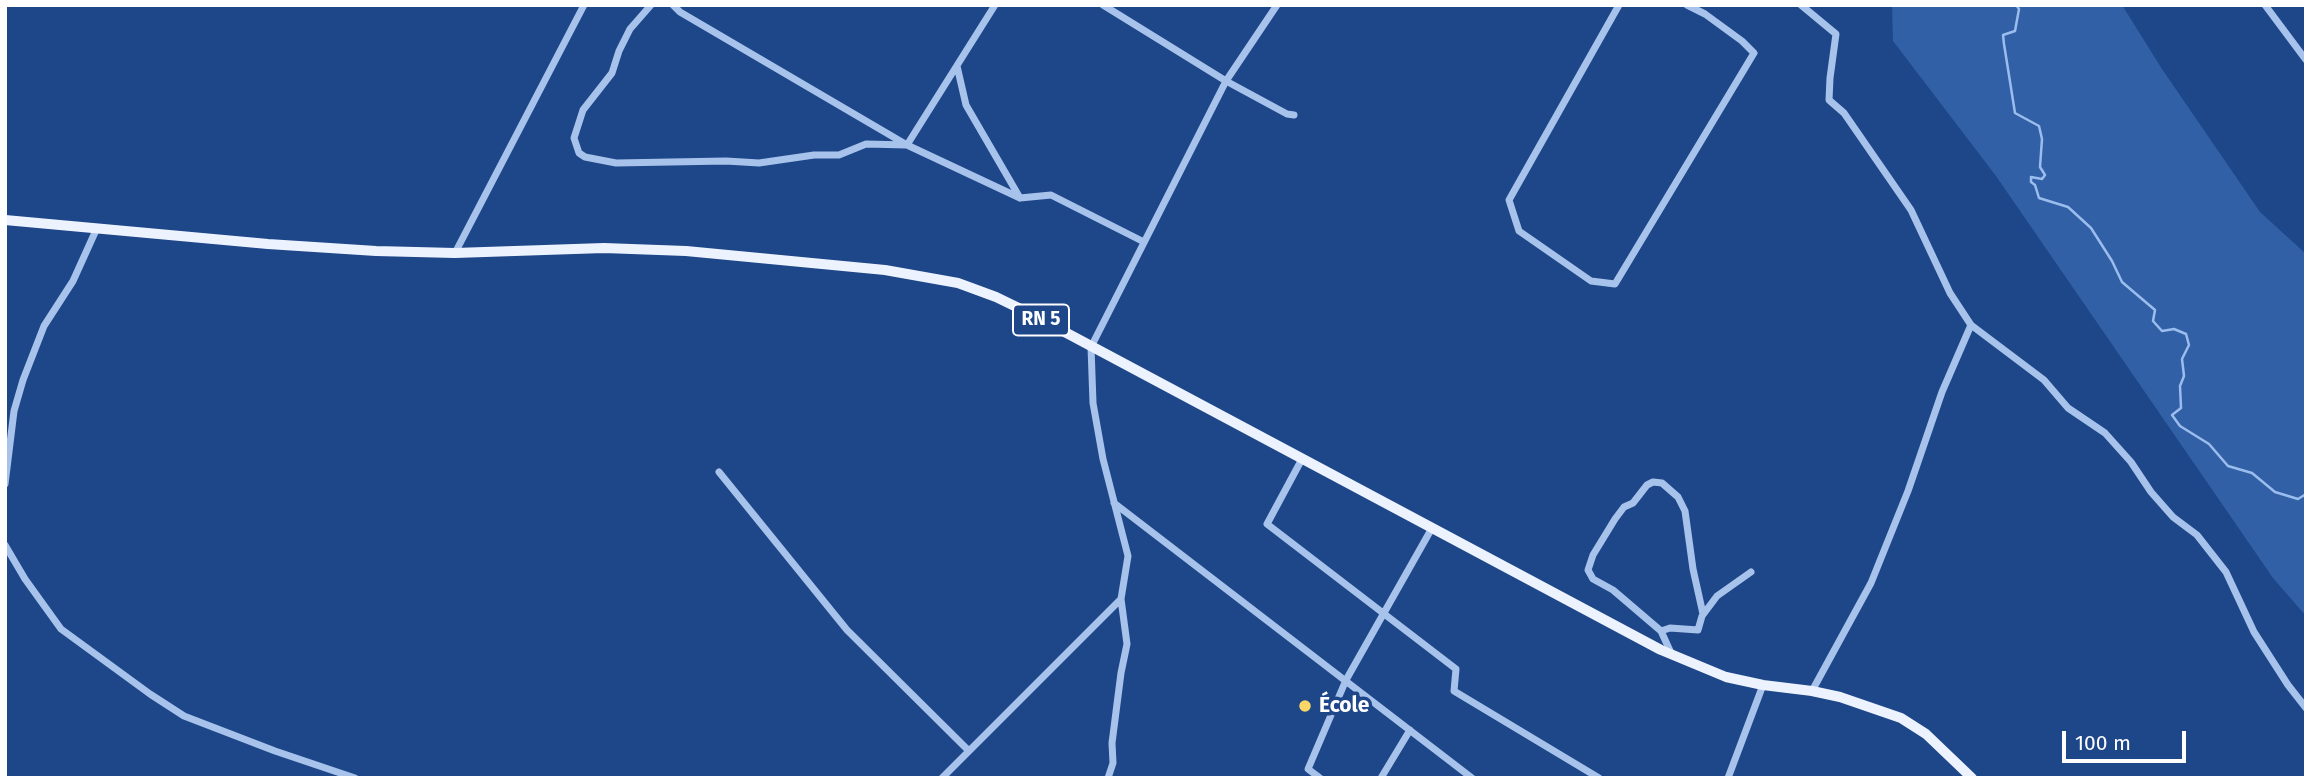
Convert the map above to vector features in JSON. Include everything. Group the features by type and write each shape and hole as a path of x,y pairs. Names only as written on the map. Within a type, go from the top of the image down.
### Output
{"main road":[{"name":"RN 5","path":"5,220 307,247 455,253 590,248 649,249 885,270 942,279 980,290 1031,314 1671,654 1716,674 1763,685 1840,697 1901,718 1926,734 1972,778"}],"street":[{"path":"455,253 584,5"},
{"path":"651,5 630,29 612,73 583,110 574,138 579,153 585,157 616,163 759,163 814,155 839,155 866,145 907,145"},
{"path":"673,5 680,12 907,145 1020,198 1051,195 1144,242"},
{"path":"907,145 995,5"},
{"path":"1103,5 1226,81 1287,114 1294,115"},
{"path":"1108,778 1113,763 1112,743 1127,644 1121,599 1128,556 1103,459 1093,403 1091,346 1226,81 1277,5"},
{"path":"1619,5 1509,200 1519,231 1591,281 1615,284 1754,53 1705,14 1687,5"},
{"path":"1801,5 1836,34 1829,100 1844,113 1911,210 1950,293 1971,325 2044,380 2068,408 2101,430 2132,462 2151,492 2173,517 2197,535 2226,572 2255,632 2288,685 2306,708"},
{"path":"2265,5 2306,60"},
{"path":"957,66 966,106 1020,198"},
{"path":"5,484 14,411 23,380 44,326 73,281 97,228"},
{"path":"1812,691 1871,583 1916,470 1942,392 1971,325"},
{"path":"1302,459 1268,524 1456,669 1454,691 1599,778"},
{"path":"719,472 847,630 969,751"},
{"path":"1671,654 1661,631 1613,590 1593,579 1588,570 1593,555 1615,519 1624,507 1633,503 1647,485 1653,482 1662,483 1678,497 1685,511 1693,569 1703,614"},
{"path":"1114,502 1472,778"},
{"path":"1320,778 1308,769 1346,680 1432,528"},
{"path":"5,545 25,579 61,629 150,694 184,716 355,778"},
{"path":"1661,631 1670,628 1698,630 1703,614 1717,596 1751,572"},
{"path":"942,778 1121,599"},
{"path":"1728,778 1763,685"},
{"path":"1381,778 1410,730"}],"shaded area":[{"path":"1892,5 2122,5 2162,69 2260,212 2306,254 2306,616 2273,578 1996,176 1893,41"}],"waterway":[{"path":"2016,5 2019,9 2015,31 2003,35 2004,44 2015,113 2039,126 2042,139 2040,167 2045,175 2042,179 2031,177 2039,198 2068,207 2091,228 2122,282 2155,310 2153,321 2162,331 2174,329 2186,334 2189,345 2182,359 2184,376 2180,386 2181,408 2172,415 2180,426 2209,444 2228,466 2252,473 2275,492 2298,499 2306,494"}],"place":[{"name":"École","path":"1305,706"}]}
